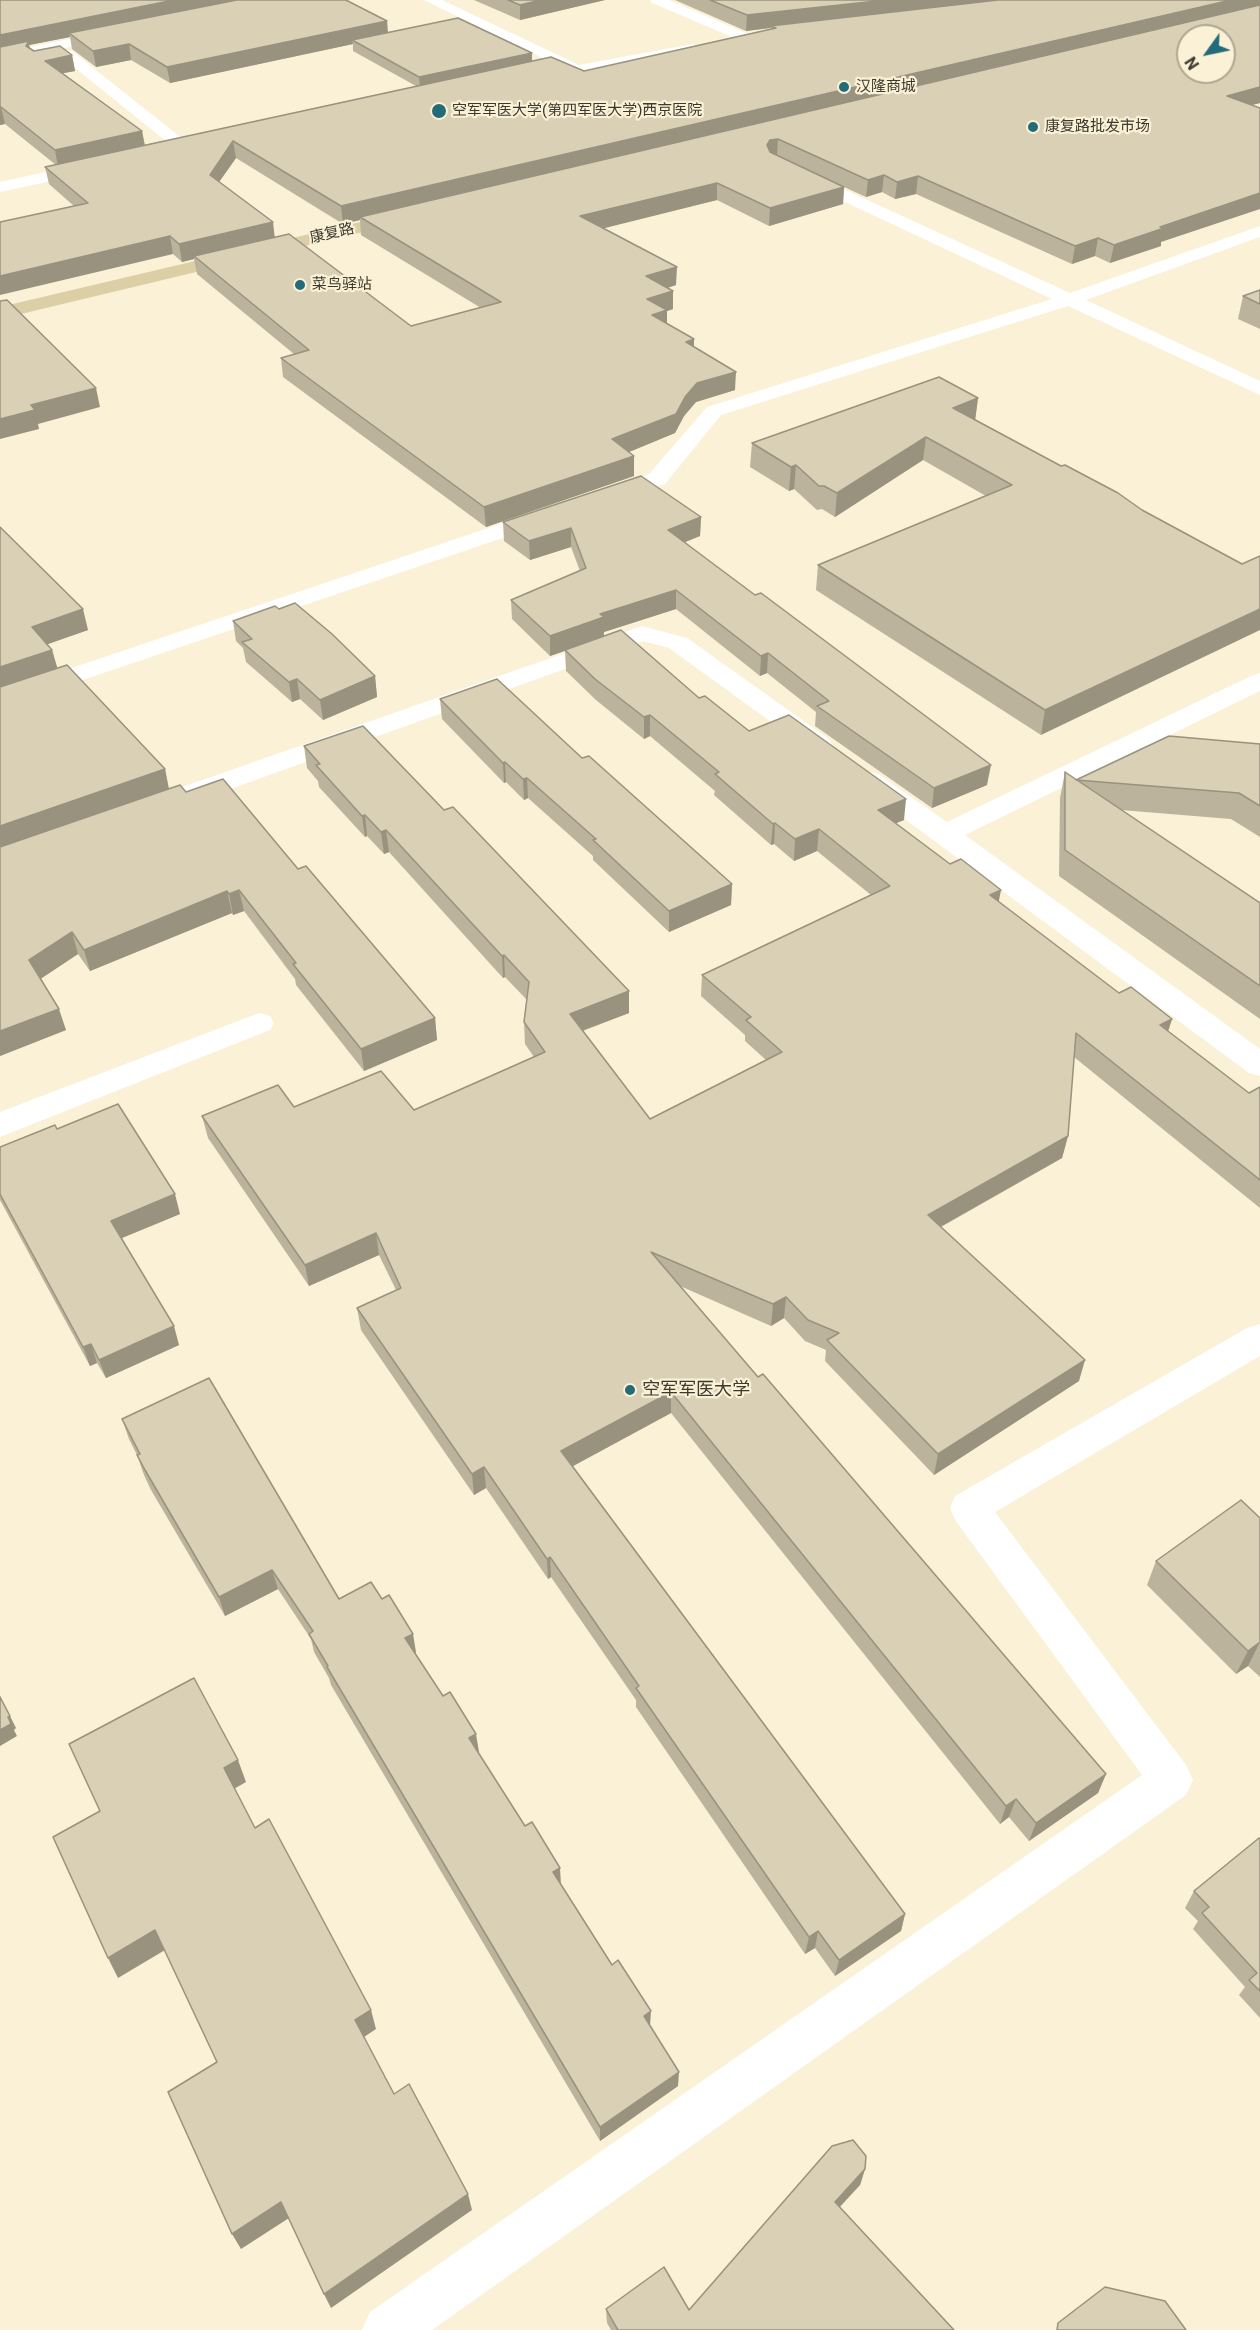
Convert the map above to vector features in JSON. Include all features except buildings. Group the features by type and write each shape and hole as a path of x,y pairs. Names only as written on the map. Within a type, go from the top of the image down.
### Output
{"main road":[{"name":"康复路","path":"0,313 418,213"},
{"name":"康复路","path":"105,305 407,233"}],"street":[{"path":"431,0 577,70 719,39 800,31"},
{"path":"657,0 719,39"},
{"path":"719,39 758,22"},
{"path":"0,57 125,32"},
{"path":"0,67 67,54 189,145 160,152"},
{"path":"539,68 562,63"},
{"path":"0,187 103,164"},
{"path":"787,168 1260,388"},
{"path":"589,501 657,479 714,411 1069,300 1260,231"},
{"path":"0,700 567,509"},
{"path":"158,805 642,633 678,643 945,834 1260,1065"},
{"path":"945,834 1260,681"},
{"path":"0,1125 259,1023"},
{"path":"388,2330 1171,1780 969,1508 1260,1338"}],"place":[{"name":"汉隆商城","path":"844,87"},
{"name":"空军军医大学(第四军医大学)西京医院","path":"439,111"},
{"name":"康复路批发市场","path":"1033,127"},
{"name":"菜鸟驿站","path":"300,285"},
{"name":"空军军医大学","path":"630,1390"}]}
